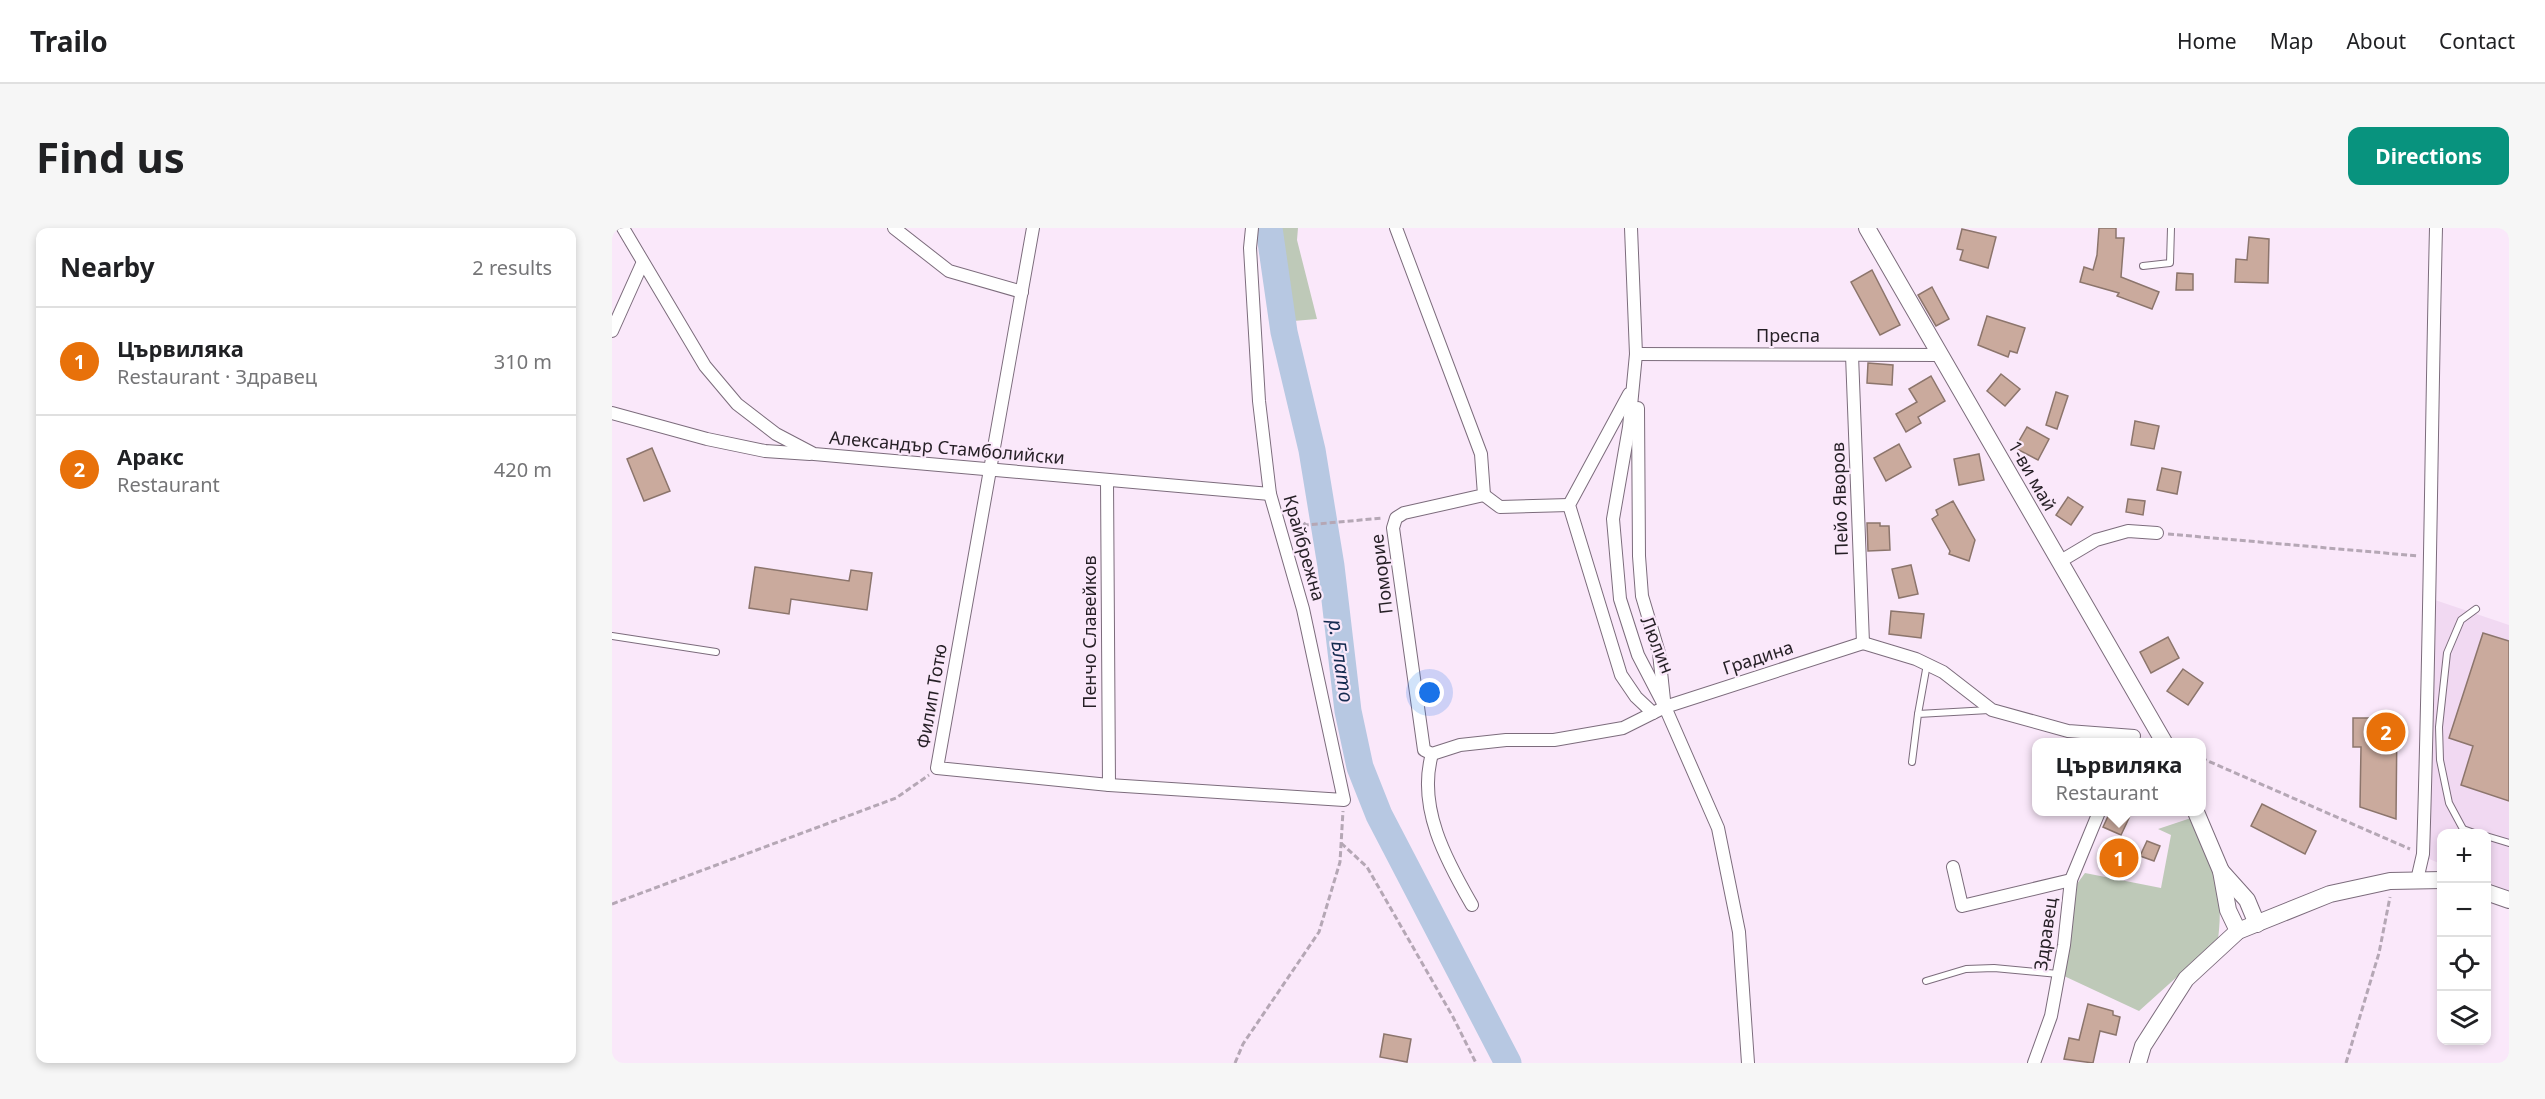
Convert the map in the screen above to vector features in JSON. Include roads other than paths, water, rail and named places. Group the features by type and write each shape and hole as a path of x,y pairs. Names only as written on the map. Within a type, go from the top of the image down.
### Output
{"street":[{"name":"Александър Стамболийски","path":"623,228 642,264 705,366 737,404 776,434 814,454 1270,494"},
{"path":"894,228 949,271 1022,292"},
{"name":"Филип Тотю","path":"1033,228 938,768 1109,785 1344,800"},
{"name":"Крайбрежна","path":"1252,228 1250,248 1259,401 1270,494 1303,609 1344,800"},
{"path":"1396,228 1481,454 1484,495 1500,507 1569,505"},
{"name":"Люлин","path":"1631,228 1636,354 1629,427 1613,519 1620,599 1659,710 1718,828 1739,932 1748,1063"},
{"name":"1-ви май","path":"1867,228 2161,738"},
{"path":"2417,880 2423,854 2431,557 2430,475 2436,228"},
{"path":"612,331 642,264"},
{"name":"Преспа","path":"1636,354 1939,355"},
{"name":"Пейо Яворов","path":"1852,355 1863,643"},
{"path":"1634,371 1638,394 1639,556 1642,596 1659,653 1659,710"},
{"path":"1631,391 1569,505 1621,675 1636,697 1659,710"},
{"path":"612,413 707,439 765,451 814,454"},
{"name":"Пенчо Славейков","path":"1107,480 1109,785"},
{"name":"Поморие","path":"1432,754 1424,750 1422,741 1393,528 1396,518 1404,513 1484,495"},
{"path":"2059,561 2096,540 2128,531 2157,533"},
{"path":"1863,643 1927,664 1943,672 1992,710 2068,731 2124,738"},
{"name":"Градина","path":"1659,710 1863,643"},
{"path":"1472,905 1446,860 1433,820 1426,775 1432,754 1460,745 1506,740 1554,740 1623,728 1659,710"},
{"path":"2133,738 2151,722"},
{"name":"Здравец","path":"2034,1063 2051,1016 2059,974 2071,880 2097,816"},
{"path":"2198,816 2221,871 2228,910 2238,931"},
{"path":"1953,867 1962,906 2071,880"},
{"path":"2221,871 2247,900 2257,924"},
{"path":"2138,1063 2143,1046 2186,979 2238,931 2330,894 2390,880 2437,878"},
{"path":"2491,893 2509,900"}],"lane":[{"path":"2143,266 2170,262 2171,228"},
{"path":"2461,829 2449,803 2440,760 2439,727 2447,653 2461,620 2476,609"},
{"path":"612,636 716,652"},
{"path":"1912,762 1927,664"},
{"path":"1918,714 1992,710"},
{"path":"2491,837 2509,843"},
{"path":"1926,981 1966,969 1994,968 2059,974"}],"waterway":[{"name":"р. Блато","path":"1269,228 1284,332 1312,450 1331,566 1348,711 1360,767 1379,815 1508,1063"}],"place":[{"name":"Аракс","path":"2386,732"},
{"name":"Цървиляка","path":"2119,858"}]}
